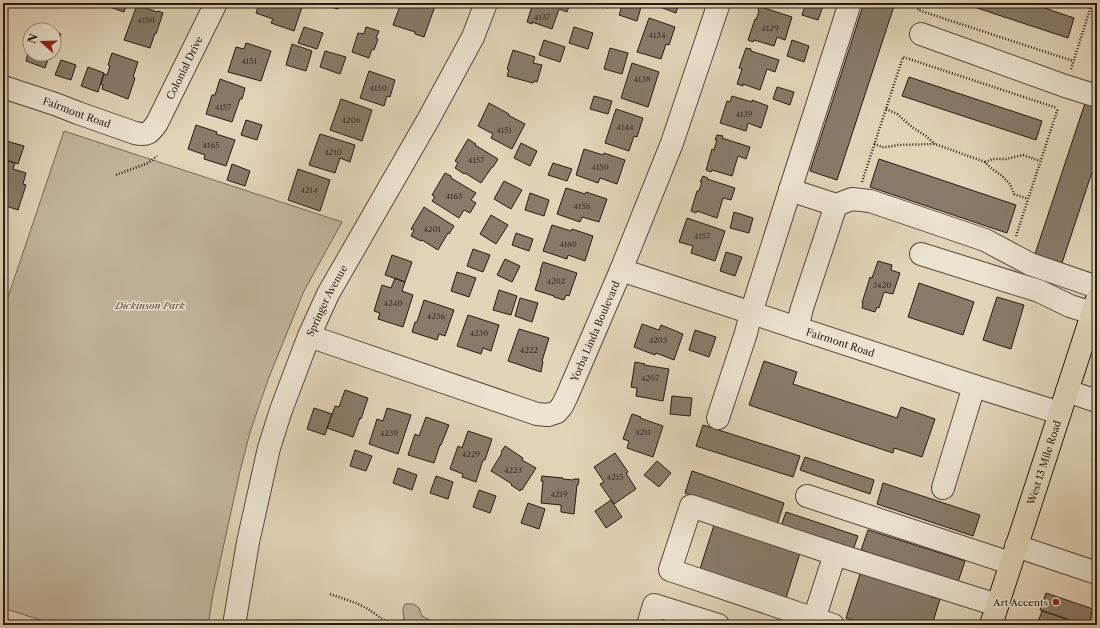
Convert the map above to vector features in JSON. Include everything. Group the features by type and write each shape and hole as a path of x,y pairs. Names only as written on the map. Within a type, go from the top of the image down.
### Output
{"main road":[{"name":"West 13 Mile Road","path":"994,615 1067,391 1094,314"}],"street":[{"name":"Colonial Drive","path":"151,132 157,123 216,3"},
{"name":"Springer Avenue","path":"234,625 248,542 269,448 284,402 309,336 328,294 428,120 473,37 486,3"},
{"name":"Yorba Linda Boulevard","path":"309,336 537,414 548,415 557,412 567,396 621,270 672,143 719,3"},
{"path":"718,418 850,3"},
{"path":"921,34 1065,86 1097,96"},
{"name":"Fairmont Road","path":"3,87 135,133 143,135 151,132"},
{"path":"790,190 836,205 852,199 870,201 985,240 1030,264 1097,287"},
{"path":"797,328 802,308 836,205"},
{"path":"921,254 1039,291 1070,306 1094,314"},
{"name":"Fairmont Road","path":"621,270 1060,413"},
{"path":"943,488 974,386"},
{"path":"1067,391 1097,401"},
{"path":"807,496 1013,554 1097,573"},
{"path":"835,554 823,622 670,570 691,506 835,554 994,615"},
{"path":"648,625 654,605 718,625"}],"path":[{"path":"920,3 918,10 1073,61"},
{"path":"1077,3 1091,7"},
{"path":"1069,75 1092,3"},
{"path":"861,185 903,57 1058,107 1014,240"},
{"path":"886,109 897,114 935,144"},
{"path":"874,144 887,148 898,145 935,144 985,162 1010,184 1014,194 1028,199"},
{"path":"985,162 993,159 1023,155 1040,161"},
{"path":"116,175 148,163 157,156"},
{"path":"330,594 368,609 390,625"},
{"path":"373,625 381,625"},
{"path":"385,625 390,625"}],"green space":[{"name":"Dickinson Park","path":"64,131 342,222 304,291 269,377 250,432 213,594 208,625 56,625 3,608 3,312"},
{"path":"405,604 413,604 419,608 422,616 439,625 404,625 403,609"}],"building":[{"path":"108,3 127,3 124,12 107,6"},
{"path":"259,3 303,4 294,31 271,23 273,19 256,13"},
{"path":"340,3 338,9 320,4"},
{"path":"401,3 428,3 435,6 424,37 415,34 415,32 393,25"},
{"path":"533,3 570,3 567,12 559,9 552,29 532,22 532,24 527,22"},
{"path":"594,3 610,3 608,8"},
{"path":"623,3 629,3 641,7 637,21 619,15"},
{"path":"652,3 679,3 676,13"},
{"path":"806,3 824,3 818,20 802,15"},
{"path":"864,3 895,3 837,180 810,171"},
{"path":"962,3 1030,3 1074,18 1068,38"},
{"path":"759,4 765,6 764,8 792,17 785,40 777,37 774,46 754,40 753,42 748,40 759,11"},
{"path":"137,5 163,13 150,48 124,40"},
{"path":"649,18 675,27 669,45 666,44 661,59 637,52"},
{"path":"304,27 323,33 317,49 298,43"},
{"path":"366,27 379,31 374,50 372,49 369,58 352,52 358,33 364,34"},
{"path":"574,27 593,33 588,49 569,43"},
{"path":"544,40 565,47 560,62 539,55"},
{"path":"792,40 809,46 804,62 787,56"},
{"path":"246,43 271,51 261,81 228,72 236,47 244,49"},
{"path":"292,44 312,51 306,71 286,65"},
{"path":"610,48 628,53 622,74 604,69"},
{"path":"746,48 779,60 775,72 767,69 760,90 743,84 743,86 737,84 742,69 739,68"},
{"path":"513,50 535,57 533,63 542,65 537,82 534,81 533,83 507,76 509,70 507,69"},
{"path":"325,51 346,57 340,74 320,67"},
{"path":"112,53 138,62 133,77 135,78 128,99 102,89 103,85 101,84 104,74 107,75 110,66 108,65"},
{"path":"62,60 76,65 71,80 55,75"},
{"path":"29,62 47,62 45,68"},
{"path":"632,63 659,72 648,107 621,98"},
{"path":"1097,64 1097,83 1092,81"},
{"path":"88,67 104,73 98,92 81,86"},
{"path":"369,71 395,80 390,97 387,96 384,106 360,98"},
{"path":"909,77 1042,121 1036,140 902,96"},
{"path":"220,79 245,88 232,122 206,114 212,95 215,95"},
{"path":"777,87 794,92 790,105 773,99"},
{"path":"594,96 612,101 608,114 590,109"},
{"path":"732,96 752,102 752,100 768,106 761,128 748,123 746,131 720,123 727,101 730,102"},
{"path":"341,99 372,110 362,141 330,130"},
{"path":"1086,100 1097,103 1097,157 1062,263 1035,254"},
{"path":"489,103 525,124 512,149 491,138 493,134 478,126"},
{"path":"616,109 643,118 637,137 634,136 629,151 605,143"},
{"path":"246,120 262,125 257,140 241,135"},
{"path":"196,125 217,132 216,134 235,140 226,166 204,159 205,155 188,149"},
{"path":"320,134 355,145 350,162 340,158 335,173 309,165"},
{"path":"717,135 750,147 746,159 738,156 732,176 712,170 711,172 706,170 712,149 714,150"},
{"path":"468,139 498,159 481,183 455,168 458,163 455,161"},
{"path":"3,140 24,146 18,164 3,159"},
{"path":"521,143 537,151 530,166 514,158"},
{"path":"584,149 603,155 604,153 625,160 617,184 600,178 598,183 576,175"},
{"path":"3,159 15,163 13,169 26,173 23,184 26,185 18,210 3,205"},
{"path":"879,159 1016,205 1007,233 870,187"},
{"path":"553,163 572,169 567,181 548,175"},
{"path":"232,164 250,171 245,186 227,180"},
{"path":"298,169 330,180 320,211 288,200"},
{"path":"445,173 476,193 471,200 476,203 470,213 464,210 459,218 432,201 435,197 432,195"},
{"path":"703,176 708,178 707,179 735,188 731,200 723,198 717,218 697,211 696,213 691,211"},
{"path":"504,181 522,190 511,209 494,199"},
{"path":"566,188 585,194 586,192 607,199 599,222 582,217 580,222 557,214"},
{"path":"530,193 549,200 544,216 525,210"},
{"path":"424,207 454,226 438,250 422,240 421,241 411,236 414,230 411,229"},
{"path":"734,212 753,218 749,233 730,228"},
{"path":"491,215 508,225 496,244 480,234"},
{"path":"687,218 725,231 715,261 691,253 693,246 679,242"},
{"path":"552,225 571,231 572,229 593,236 585,261 568,255 567,259 543,251"},
{"path":"516,233 533,239 529,251 512,245"},
{"path":"473,249 490,255 483,272 467,266"},
{"path":"726,252 742,257 735,276 720,271"},
{"path":"392,255 412,262 405,282 385,275"},
{"path":"505,259 520,266 512,282 497,275"},
{"path":"878,261 892,265 891,270 900,273 893,294 884,292 879,308 877,307 875,312 862,308 862,303 870,277 872,278"},
{"path":"543,262 577,273 569,296 566,295 564,300 535,290"},
{"path":"457,272 476,278 469,297 451,291"},
{"path":"395,278 405,282 402,291 413,295 403,327 378,319 380,313 374,311 382,285 391,288"},
{"path":"919,283 974,302 963,335 908,317"},
{"path":"499,290 517,296 511,315 493,310"},
{"path":"997,297 1024,305 1011,349 983,340"},
{"path":"520,298 538,303 532,322 515,316"},
{"path":"424,300 454,310 445,336 439,334 437,340 412,332"},
{"path":"468,315 499,325 491,351 483,348 481,354 457,346"},
{"path":"642,324 659,330 661,325 683,334 674,360 634,347"},
{"path":"519,329 549,338 542,361 541,372 508,361"},
{"path":"695,330 716,337 709,357 689,350"},
{"path":"764,361 797,372 793,384 897,418 901,407 935,419 922,457 894,448 893,453 749,405"},
{"path":"635,362 669,369 663,401 636,396 637,388 631,387"},
{"path":"345,390 368,398 353,437 327,428 335,406 339,407"},
{"path":"672,396 692,398 690,416 670,414"},
{"path":"314,408 332,414 325,435 307,429"},
{"path":"387,408 411,415 398,454 369,444 377,419 383,421"},
{"path":"632,414 663,426 653,457 627,448 629,441 623,439"},
{"path":"426,417 449,425 434,463 408,455 415,434 419,436"},
{"path":"703,425 800,456 793,477 696,446"},
{"path":"468,431 492,439 476,482 462,477 463,474 450,469 458,446 462,448"},
{"path":"505,446 523,458 522,460 536,468 520,491 511,485 512,484 491,471"},
{"path":"1097,447 1097,462 1092,461"},
{"path":"355,450 372,456 366,471 350,466"},
{"path":"615,453 628,472 626,473 636,489 614,504 600,484 604,482 594,467"},
{"path":"805,457 874,480 870,494 800,470"},
{"path":"657,461 671,473 659,487 644,475"},
{"path":"398,468 417,475 412,490 393,483"},
{"path":"692,471 784,503 777,525 685,493"},
{"path":"436,476 453,482 448,499 430,493"},
{"path":"542,476 573,480 579,479 574,514 561,512 561,505 541,503"},
{"path":"883,483 980,515 973,536 877,504"},
{"path":"479,490 496,496 490,513 473,507"},
{"path":"611,500 622,517 606,528 595,511"},
{"path":"528,503 545,509 539,529 521,523"},
{"path":"786,512 858,536 853,550 781,526"},
{"path":"714,525 800,553 786,598 700,569"},
{"path":"868,530 965,561 958,582 861,550"},
{"path":"861,571 932,592 931,597 940,599 932,625 855,625 856,621 846,618"},
{"name":"Art Accents","path":"1046,593 1093,609 1088,625 1040,610"},
{"path":"1042,611 1085,625 1037,625"}],"place":[{"name":"Art Accents","path":"1056,602"}]}
